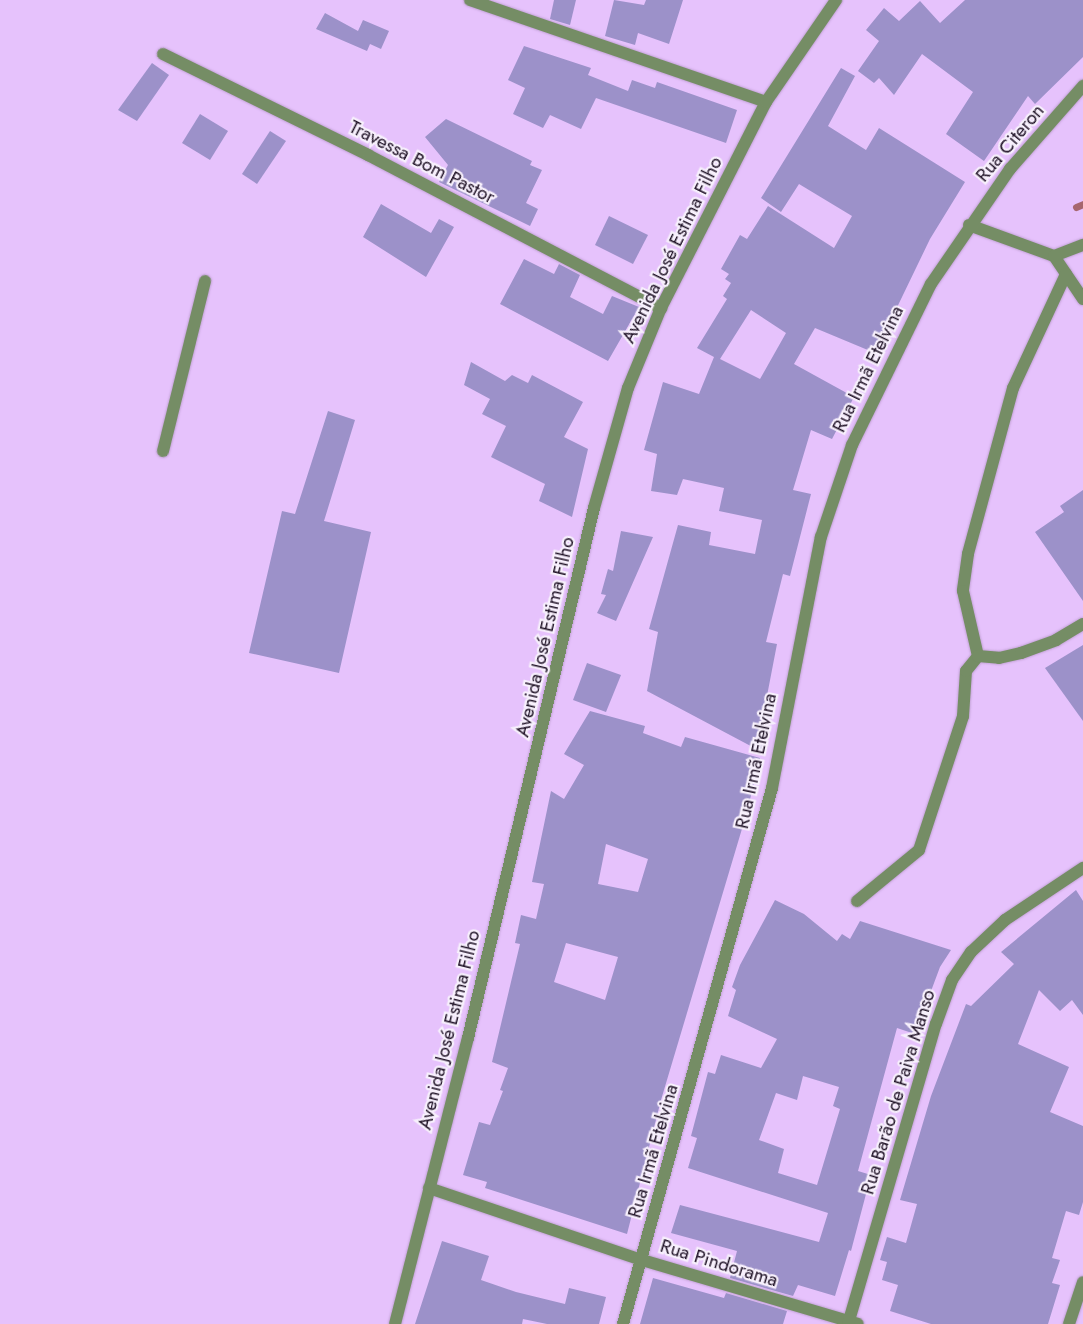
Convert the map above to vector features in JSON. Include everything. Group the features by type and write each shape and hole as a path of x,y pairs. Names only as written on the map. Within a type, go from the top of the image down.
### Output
{"street":[{"path":"470,0 766,102"},
{"name":"Avenida José Estima Filho","path":"395,1324 566,636 594,508 628,388 661,308 766,102 836,0"},
{"name":"Travessa Bom Pastor","path":"162,54 377,160 661,308"},
{"name":"Rua Citeron","path":"969,225 1010,169 1083,86"},
{"path":"969,225 1054,256 1083,299"},
{"name":"Rua Irmã Etelvina","path":"623,1324 772,788 821,537 852,445 885,375 931,284 969,225"},
{"path":"1054,256 1083,245"},
{"path":"978,656 964,604 968,554 1013,388 1066,274"},
{"path":"163,451 205,281"},
{"path":"978,656 999,658 1056,640 1083,624"},
{"path":"857,901 919,850 963,716 966,671 978,656"},
{"name":"Rua Barão de Paiva Manso","path":"852,1323 936,1024 952,980 971,952 1005,920 1083,868"},
{"name":"Rua Pindorama","path":"429,1188 642,1260 852,1323"},
{"path":"1069,1324 1083,1282"}],"building":[{"path":"554,0 576,0 570,25 550,19"},
{"path":"614,0 644,5 646,0 683,0 669,44 638,33 635,45 605,36"},
{"path":"965,0 1083,0 1083,57 1035,104 1028,96 984,161 946,134 973,92 922,54 894,95 879,78 874,83 858,71 879,41 866,30 884,8 899,21 920,1 940,23"},
{"path":"325,13 358,31 363,20 389,31 381,49 370,44 367,51 316,29"},
{"path":"524,46 591,68 588,75 628,91 632,80 655,88 657,82 737,110 726,143 596,98 581,129 550,115 543,128 513,114 525,88 508,80"},
{"path":"152,63 169,75 137,121 118,110"},
{"path":"841,68 855,76 828,126 866,150 879,128 965,182 930,239 875,353 815,328 794,364 854,397 832,439 811,430 793,490 811,494 790,576 783,574 766,642 777,644 766,701 770,702 762,752 647,691 658,632 649,629 678,525 711,532 709,545 755,554 762,520 719,511 724,488 683,479 677,495 651,491 657,454 644,450 663,382 699,394 714,357 697,348 727,299 723,296 731,283 725,279 729,274 721,269 740,235 747,239 768,206 834,248 852,216 799,184 781,212 761,198","holes":["751,310 786,333 760,379 720,359"]},
{"path":"200,114 228,131 210,160 182,143"},
{"path":"446,119 532,161 530,165 542,170 526,203 538,209 530,226 439,182 448,165 425,137"},
{"path":"270,131 286,141 257,184 242,174"},
{"path":"381,204 431,233 439,219 454,227 426,277 363,237"},
{"path":"609,216 648,235 633,264 595,245"},
{"path":"524,259 554,274 559,264 580,275 570,297 603,314 612,296 639,307 608,361 500,304"},
{"path":"471,362 505,381 512,375 528,383 532,375 583,402 564,437 588,449 572,517 539,501 545,484 491,457 506,426 482,414 490,399 464,385"},
{"path":"328,411 355,420 324,521 371,532 339,673 249,653 282,511 295,514"},
{"path":"1083,490 1083,601 1035,532 1064,512 1060,506"},
{"path":"621,531 653,537 616,621 597,613 606,595 601,594 608,569 613,571"},
{"path":"1083,645 1083,721 1045,668"},
{"path":"587,663 621,675 606,712 573,700"},
{"path":"590,711 645,726 643,733 681,747 685,737 760,758 747,812 661,1100 627,1234 485,1188 487,1182 463,1175 479,1122 490,1125 503,1091 500,1090 508,1068 492,1062 520,944 515,943 521,915 536,919 544,884 532,882 551,791 564,799 584,765 564,754","holes":["606,844 648,859 638,892 598,884","566,943 618,957 605,1000 554,982"]},
{"path":"1076,890 1083,901 1083,1015 1072,1000 1060,1011 1039,990 1018,1044 1069,1067 1050,1112 1083,1126 1083,1202 1079,1215 1066,1211 1052,1258 1060,1260 1052,1283 1060,1285 1048,1324 931,1324 890,1311 898,1285 882,1280 887,1262 880,1260 887,1237 906,1243 917,1204 900,1200 931,1096 966,1004 971,1006 1014,964 1001,952"},
{"path":"775,900 804,914 837,941 842,934 850,939 860,921 951,950 940,967 915,1034 897,1028 858,1171 871,1175 851,1251 849,1250 835,1296 798,1285 793,1296 730,1278 737,1251 671,1233 680,1205 819,1242 828,1213 688,1168 697,1138 691,1136 708,1072 715,1074 721,1055 761,1068 777,1039 728,1016 736,990 732,987 740,965","holes":["803,1076 839,1087 833,1106 840,1109 817,1185 778,1173 784,1149 759,1140 776,1093 797,1100"]},
{"path":"442,1241 489,1256 481,1280 516,1292 565,1304 569,1288 606,1297 599,1324 547,1324 523,1319 522,1324 415,1324"},
{"path":"653,1278 724,1298 726,1293 787,1311 783,1324 640,1324"}],"waterway":[{"path":"1076,207 1083,204"}]}
